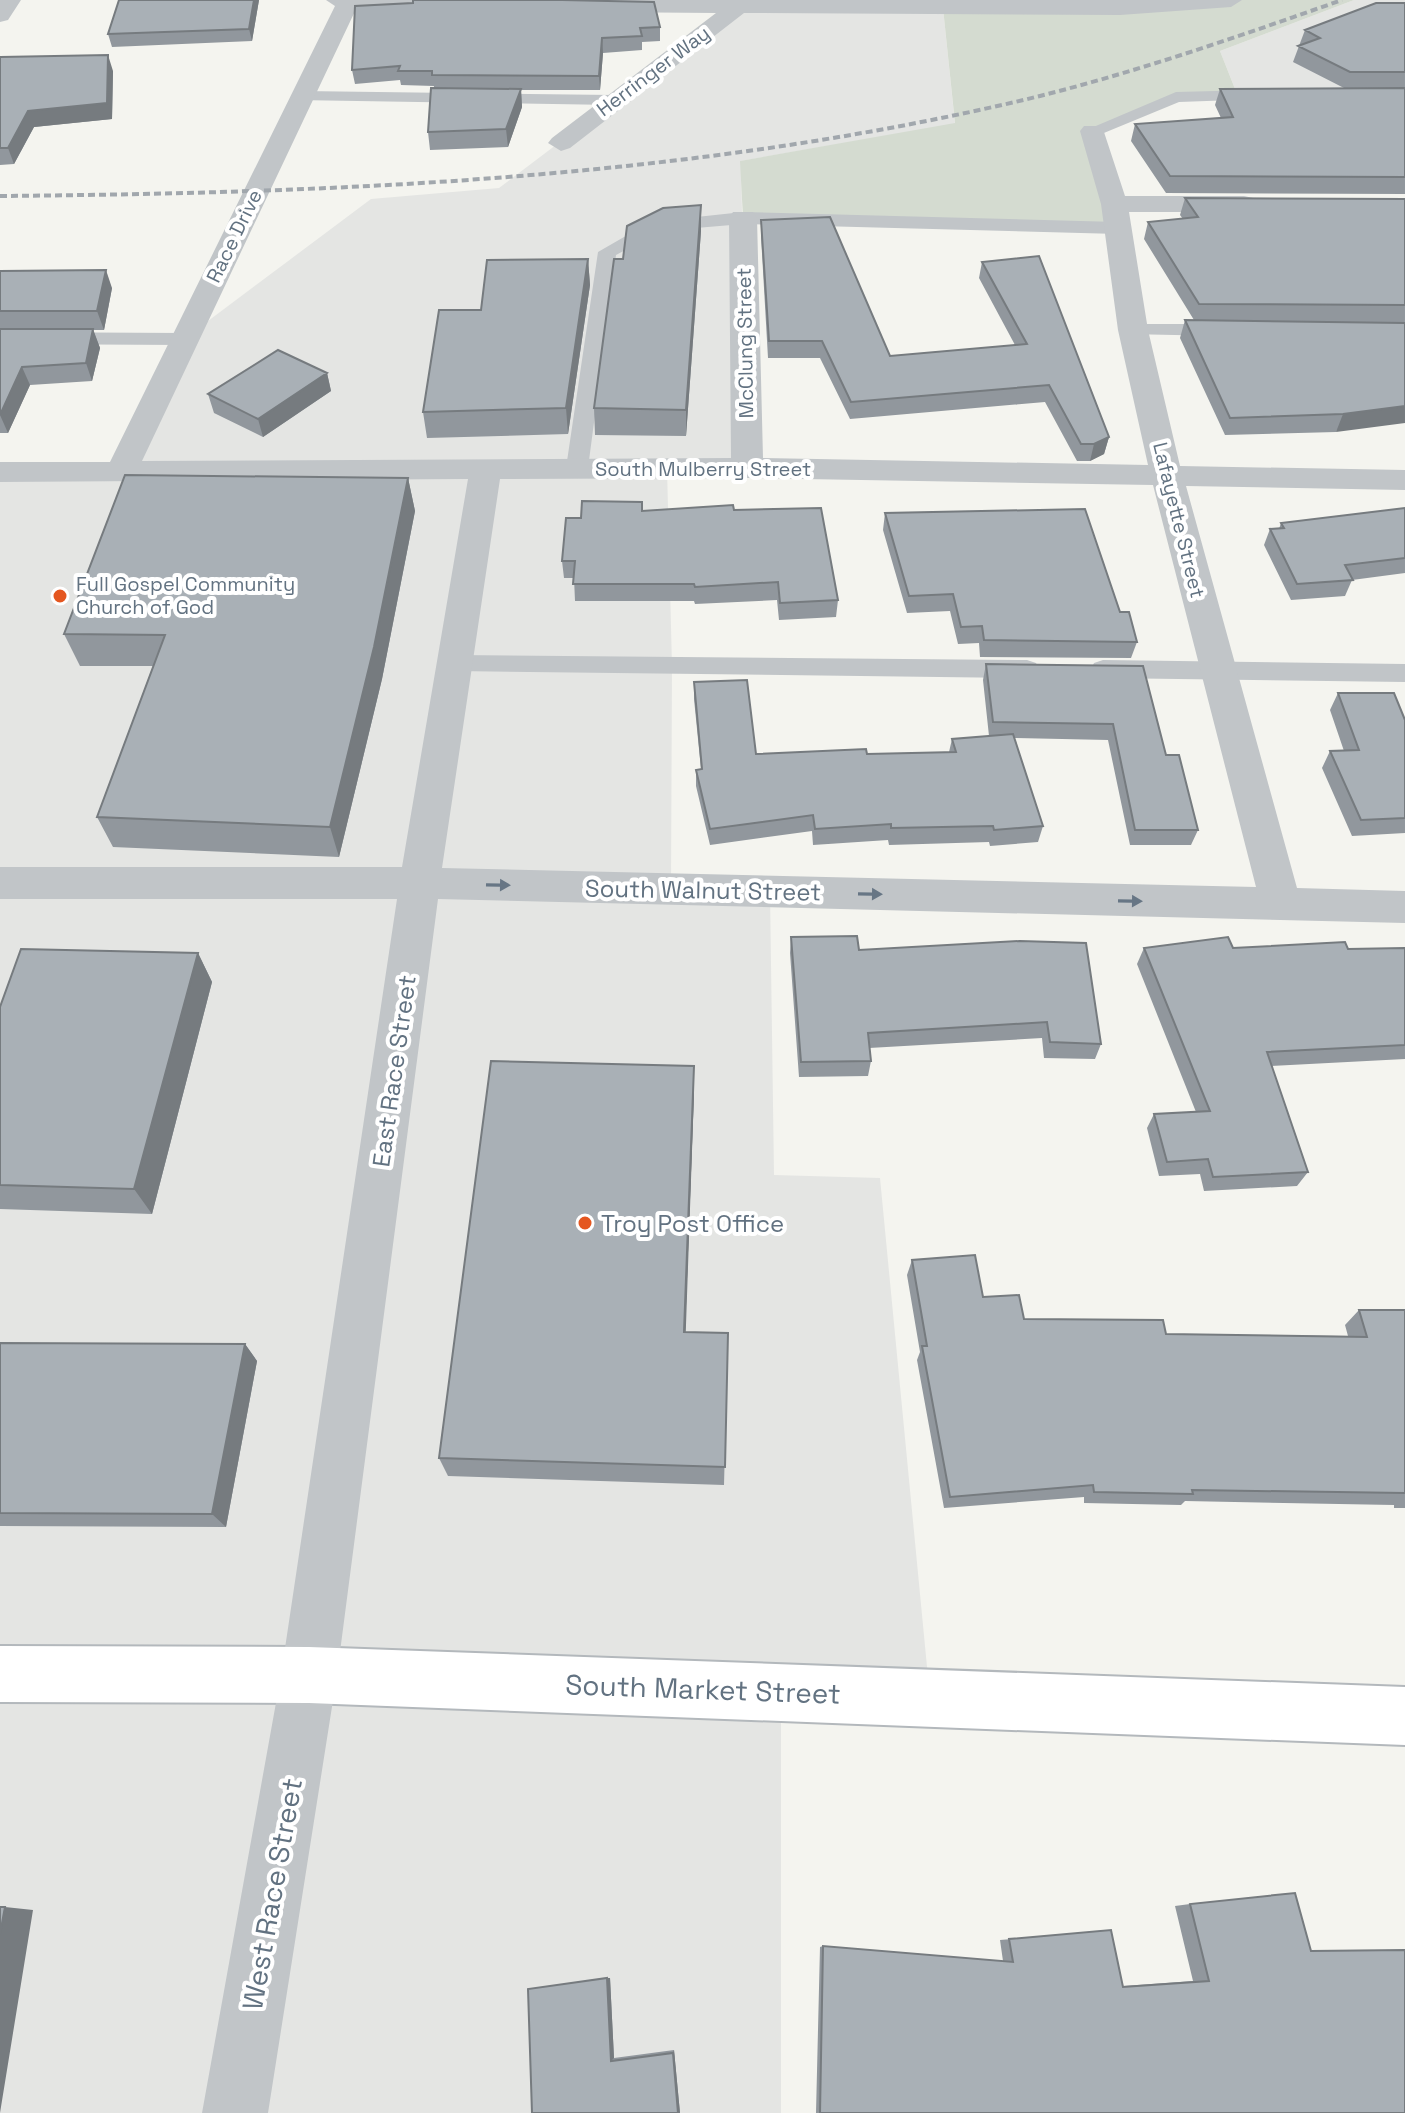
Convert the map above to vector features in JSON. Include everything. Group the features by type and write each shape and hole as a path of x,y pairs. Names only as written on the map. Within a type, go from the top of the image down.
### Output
{"main road":[{"name":"South Market Street","path":"0,1674 309,1675 1405,1716"}],"street":[{"path":"0,15 10,0"},
{"path":"337,0 504,3"},
{"name":"Race Drive","path":"120,473 349,0"},
{"path":"566,5 1120,8 1231,0"},
{"name":"Herringer Way","path":"561,143 741,4"},
{"name":"Lafayette Street","path":"1093,131 1116,216 1133,330 1167,477 1281,905"},
{"path":"1116,216 1267,204"},
{"name":"McClung Street","path":"743,218 747,468"},
{"name":"East Race Street","path":"309,1675 420,883 486,468"},
{"name":"South Mulberry Street","path":"0,472 747,468 1405,480"},
{"name":"South Walnut Street","path":"0,883 420,883 1405,907"},
{"name":"West Race Street","path":"235,2113 309,1675"}],"lane":[{"path":"1093,131 1176,97 1268,95"},
{"path":"302,96 613,100"},
{"path":"577,468 607,252 657,226 743,218 1116,216"},
{"path":"1133,330 1239,330"},
{"path":"0,338 184,339"},
{"path":"455,663 1047,669"},
{"path":"1078,669 1405,673"}],"shaded area":[{"path":"745,0 1354,0 1220,51 1237,94 1176,97 1093,131 1118,228 743,218 740,161 955,123 943,8"},
{"path":"1354,0 1405,0 1405,97 1237,94 1220,51"},
{"path":"737,8 943,8 955,124 741,161 747,468 667,468 672,666 671,889 770,892 774,1175 880,1178 930,1698 781,1692 781,2113 0,2113 0,472 120,473 184,339 371,199 499,188"}],"building":[{"path":"119,0 254,0 249,29 108,34"},
{"path":"413,0 654,2 660,27 640,28 642,36 602,38 599,76 432,75 432,71 398,71 400,66 352,70 355,6 413,3"},
{"path":"1376,3 1405,3 1405,72 1350,72 1298,46 1320,38 1305,30"},
{"path":"108,55 107,103 28,111 8,148 0,148 0,57"},
{"path":"431,88 521,89 506,129 428,132"},
{"path":"1405,88 1405,177 1170,176 1135,124 1233,117 1220,89"},
{"path":"1185,198 1405,199 1405,305 1199,304 1148,222 1198,217"},
{"path":"701,205 686,410 594,408 614,259 623,259 627,226 663,208"},
{"path":"830,217 890,356 1027,344 982,262 1039,256 1109,437 1094,444 1081,444 1049,385 851,402 822,341 769,341 761,220"},
{"path":"588,259 566,408 423,412 439,310 481,310 487,260"},
{"path":"106,270 97,311 0,311 0,271"},
{"path":"1185,320 1405,323 1405,406 1343,414 1230,418"},
{"path":"0,329 93,329 86,363 22,367 0,415"},
{"path":"278,350 327,373 258,419 208,394"},
{"path":"125,475 408,478 374,647 330,827 97,817 165,635 64,634"},
{"path":"582,501 642,502 642,511 733,505 734,510 821,508 838,600 780,603 778,582 695,587 694,584 573,584 575,561 562,561 566,518 581,518"},
{"path":"1405,508 1405,558 1345,565 1353,580 1297,584 1270,529 1284,528 1281,523"},
{"path":"1085,509 1120,612 1129,612 1137,642 984,640 982,626 961,627 953,594 909,596 885,513"},
{"path":"986,664 1143,666 1166,755 1179,755 1198,830 1135,830 1113,724 993,722"},
{"path":"747,680 756,754 866,749 867,754 956,752 952,739 1013,734 1043,826 994,830 993,826 891,828 891,824 815,829 813,815 710,829 696,770 702,769 694,682"},
{"path":"1338,693 1394,693 1405,720 1405,818 1361,820 1330,751 1359,750"},
{"path":"857,936 859,950 1020,941 1086,943 1101,1044 1050,1042 1047,1022 868,1033 871,1061 801,1062 791,937"},
{"path":"1228,937 1233,948 1345,942 1348,949 1405,948 1405,1045 1267,1052 1308,1172 1213,1177 1208,1159 1167,1162 1154,1114 1210,1111 1144,948"},
{"path":"21,949 198,953 134,1189 0,1185 0,1007"},
{"name":"Troy Post Office","path":"491,1061 694,1066 684,1332 728,1333 725,1467 439,1458"},
{"path":"975,1255 983,1297 1019,1295 1024,1319 1163,1320 1166,1334 1367,1337 1359,1310 1405,1310 1405,1493 1094,1492 1093,1485 950,1497 922,1346 927,1346 912,1260"},
{"path":"0,1343 245,1344 212,1514 0,1513"},
{"path":"1295,1893 1311,1951 1405,1950 1405,2113 820,2113 823,1946 1013,1962 1009,1939 1111,1930 1123,1987 1209,1981 1190,1904"},
{"path":"0,1907 5,1907 0,1934"},
{"path":"607,1978 611,2061 673,2053 678,2113 532,2113 528,1989"}],"railway":[{"path":"0,196 383,185 510,177 764,149 890,128 1056,92 1180,56 1342,0"}],"place":[{"name":"Full Gospel Community Church of God","path":"60,596"},
{"name":"Troy Post Office","path":"585,1223"}]}
